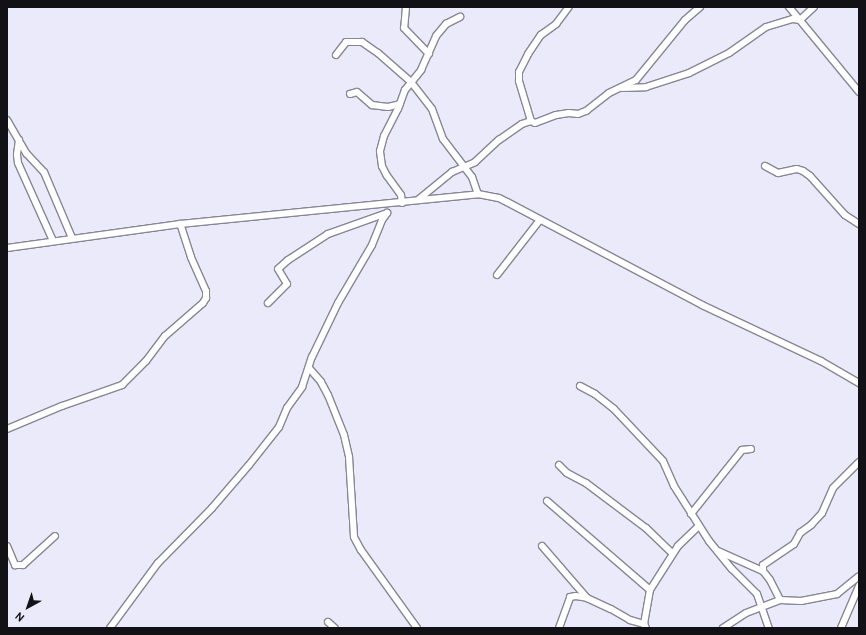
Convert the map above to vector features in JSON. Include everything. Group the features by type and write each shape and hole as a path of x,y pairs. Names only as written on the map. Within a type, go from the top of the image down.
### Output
{"street":[{"path":"406,7 404,28 429,54"},
{"path":"568,7 556,24 542,35 528,54 519,72 519,80 531,120 535,123 556,115 569,113 578,114 595,106 609,93 640,76 685,20 700,7"},
{"path":"789,7 859,92"},
{"path":"800,20 814,7"},
{"path":"110,628 158,563 212,508 272,436 287,408 302,387 312,357 338,303 372,245 382,220 387,213 399,203 401,195 387,176 382,166 380,151 384,136 400,104 405,90 420,70 429,54 436,36 446,24 460,17"},
{"path":"620,88 646,87 688,73 729,54 766,27 793,19 800,20"},
{"path":"336,55 346,42 362,42 378,53 411,82 432,109 443,139 472,177 478,194"},
{"path":"350,94 357,92 372,105 388,107 400,104"},
{"path":"7,120 27,154 44,172 72,238"},
{"path":"420,200 452,172 474,162 514,129 531,120"},
{"path":"19,140 16,155 18,163 53,241"},
{"path":"472,177 474,162"},
{"path":"765,166 778,173 797,169 803,171 810,176 845,215 859,224"},
{"path":"7,248 180,224 478,194 499,198 539,221 702,305 821,361 859,383"},
{"path":"268,303 287,284 278,270 288,260 328,234 387,213"},
{"path":"497,275 539,221"},
{"path":"7,429 62,406 122,386 146,361 165,336 204,303 206,291 191,257 180,224"},
{"path":"309,368 321,382 328,395 344,435 349,457 354,537 361,550 417,628"},
{"path":"580,386 595,394 614,409 658,454 663,461 674,486 699,526 732,570 757,594 769,628"},
{"path":"691,514 742,450 751,448"},
{"path":"763,571 763,565 794,544 800,533 811,525 822,513 833,488 859,462"},
{"path":"559,465 567,473 586,483 646,528 673,554"},
{"path":"547,501 634,574 650,590"},
{"path":"559,628 570,597 588,598 630,620 645,626 650,590 673,554 699,526"},
{"path":"7,546 16,565 23,565 55,536"},
{"path":"542,546 588,598"},
{"path":"717,550 763,571 770,580 780,600"},
{"path":"723,628 761,606 780,600 801,601 837,594 859,576"},
{"path":"841,628 859,586"},
{"path":"328,622 335,628"}]}
